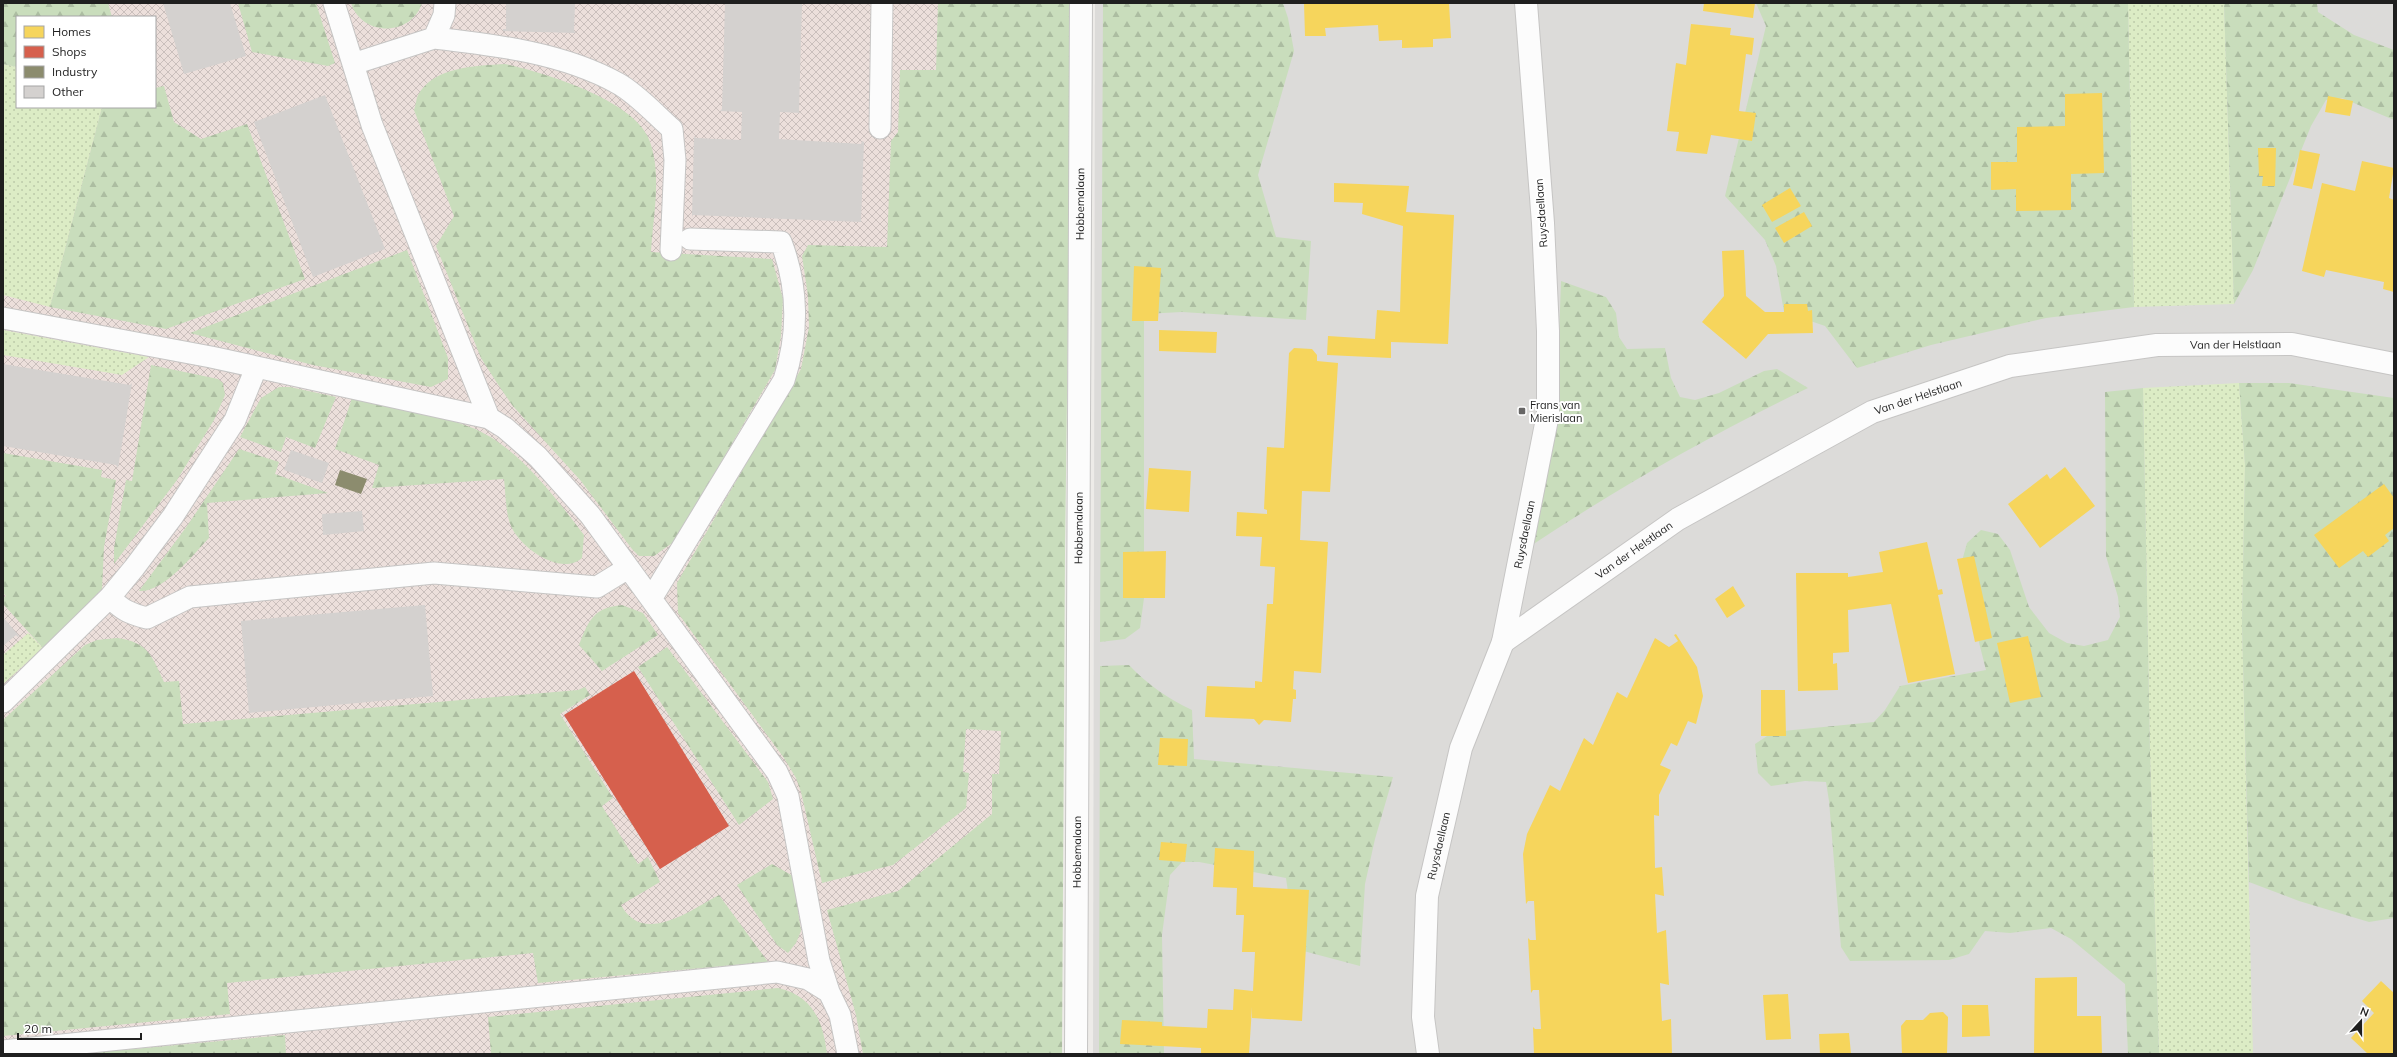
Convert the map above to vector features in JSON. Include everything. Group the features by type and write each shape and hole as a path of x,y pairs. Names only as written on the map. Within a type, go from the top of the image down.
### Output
{"street":[{"name":"Hobbemalaan","path":"1076,1054 1080,3"},
{"name":"Ruysdaellaan","path":"1428,1054 1423,1017 1427,896 1461,748 1503,642 1548,414 1548,331 1545,269 1526,3"},
{"name":"Van der Helstlaan","path":"1503,642 1678,519 1872,412 2010,366 2157,345 2292,344 2394,364"}],"lane":[{"path":"334,3 372,125 489,418"},
{"path":"434,38 444,15 444,3"},
{"path":"880,128 882,3"},
{"path":"353,64 434,38 525,52 571,64 620,84 672,129 675,160 671,250"},
{"path":"651,599 784,380 794,342 794,295 787,257 781,242 690,239"},
{"path":"3,318 211,357 489,418 505,428 538,457 590,515 783,783 804,873 819,961 829,992 840,1015 848,1054"},
{"path":"3,702 110,597 173,516 236,420 256,368"},
{"path":"110,597 118,607 132,614 147,618 190,597 434,573 596,587 628,568"},
{"path":"3,1051 777,972 808,979 829,992"}],"shaded area":[{"path":"3,3 1063,3 1052,1054 3,1054"},
{"path":"1095,3 2394,3 2394,1054 1093,1054"}],"green space":[{"path":"3,3 108,3 112,16 16,16 16,67 3,64"},
{"path":"238,3 316,3 335,63 328,66 252,52"},
{"path":"351,3 422,3 416,14 408,22 398,27 386,28 375,27 365,22 357,14"},
{"path":"938,3 1072,3 1065,553 1062,1054 863,1054 856,1015 827,910 898,891 992,814 992,774 999,774 1001,731 966,729 963,772 969,773 966,808 893,865 822,883 801,792 796,778 784,758 678,613 677,583 801,369 809,327 808,296 802,256 808,245 887,247 891,141 898,132 900,70 936,70"},
{"path":"1103,3 1283,3 1288,18 1294,51 1258,175 1276,237 1311,241 1306,320 1182,312 1144,314 1144,598 1140,628 1125,639 1100,642"},
{"path":"1756,3 2128,3 2134,307 2046,318 1931,345 1857,368 1825,326 1784,312 1776,266 1765,240 1725,196 1766,26"},
{"path":"2128,3 2224,3 2234,304 2134,307"},
{"path":"2224,3 2317,3 2318,12 2354,35 2394,50 2394,120 2342,98 2326,100 2311,126 2253,270 2234,304"},
{"path":"3,64 16,67 16,108 102,108 50,307 3,295"},
{"path":"505,64 541,73 584,89 605,99 639,123 648,137 653,150 655,164 656,194 651,252 772,259 783,299 781,336 775,370 675,541 654,556 639,556 632,549 581,481 512,405 481,358 436,246 454,216 414,110 417,97 425,85 434,78 445,73 469,67"},
{"path":"164,86 174,122 201,139 247,124 305,279 166,329 50,307 102,108 156,108 156,88"},
{"path":"407,250 448,358 448,379 431,387 313,365 190,333"},
{"path":"1561,281 1606,297 1616,313 1619,337 1627,349 1665,348 1671,378 1680,397 1695,400 1719,393 1764,371 1777,369 1808,388 1699,444 1594,505 1526,549 1557,394"},
{"path":"3,330 149,357 122,375 3,355"},
{"path":"151,365 218,379 223,383 225,395 214,420 177,480 114,564 114,548 126,480 132,481"},
{"path":"2239,383 2245,465 2242,624 2253,1054 2159,1054 2150,754 2143,388"},
{"path":"2239,383 2289,383 2394,398 2394,918 2369,922 2299,901 2249,882 2242,624 2245,465"},
{"path":"279,387 290,387 336,397 315,448 286,437 281,452 240,437 261,398"},
{"path":"2143,388 2150,754 2159,1054 2128,1054 2125,984 2071,939 2051,928 2010,933 1985,931 1969,954 1949,960 1850,961 1841,947 1829,801 1826,782 1805,781 1771,786 1758,773 1755,744 1773,732 1874,722 1885,710 1900,686 1986,670 1960,568 1967,543 1981,530 1998,534 2010,550 2029,607 2049,633 2067,643 2084,646 2108,640 2120,617 2118,597 2106,556 2105,392"},
{"path":"352,398 456,422 487,435 503,446 533,473 584,535 582,558 574,563 564,564 554,562 534,552 518,538 508,518 504,479 372,488 379,465 335,449"},
{"path":"239,449 279,462 275,474 328,493 207,503 209,538 177,572 167,580 148,590 139,591 187,526"},
{"path":"3,453 102,470 101,477 116,480 104,547 102,589 43,648 3,604 3,598 6,596 3,593"},
{"path":"622,605 643,613 658,635 602,671 579,645 586,628 594,616 605,609"},
{"path":"28,633 43,648 3,684 3,655"},
{"path":"117,638 136,643 148,652 164,682 179,681 183,724 578,690 585,687 590,695 560,714 613,798 602,806 638,864 648,857 660,882 621,905 630,917 642,923 654,924 681,916 719,895 768,962 538,983 533,953 227,983 230,1014 3,1036 3,720 85,645 97,640"},
{"path":"667,647 768,782 773,799 739,825 638,667"},
{"path":"1129,665 1143,679 1158,690 1174,701 1192,710 1194,759 1393,777 1375,839 1365,884 1360,966 1296,949 1286,878 1199,862 1182,862 1170,875 1162,935 1164,1054 1099,1054 1100,666"},
{"path":"772,864 793,876 801,931 796,943 788,953 777,945 737,885"},
{"path":"778,988 800,997 814,1012 823,1031 827,1054 491,1054 488,1017"},
{"path":"285,1035 286,1054 79,1054"}],"building: Homes":[{"path":"1304,3 1449,3 1451,38 1433,39 1433,47 1402,48 1402,40 1379,41 1378,25 1325,28 1326,36 1305,36"},
{"path":"1704,3 1755,3 1753,18 1703,11"},
{"path":"1691,24 1731,28 1730,35 1754,38 1752,55 1746,54 1739,111 1756,113 1752,141 1711,135 1707,154 1676,151 1679,132 1667,131 1676,63 1686,65"},
{"path":"2102,93 2104,173 2071,174 2071,210 2016,211 2016,189 1991,190 1991,162 2017,162 2017,127 2065,126 2065,94"},
{"path":"2328,96 2353,101 2350,116 2325,112"},
{"path":"2258,148 2276,148 2275,186 2262,186 2263,176 2259,176"},
{"path":"2300,150 2320,154 2312,189 2293,185"},
{"path":"2362,161 2394,168 2389,198 2394,200 2394,292 2383,289 2384,282 2326,270 2324,277 2302,271 2322,183 2355,191"},
{"path":"1334,183 1409,186 1406,212 1454,215 1448,344 1391,342 1391,358 1327,355 1328,336 1375,339 1377,310 1400,312 1403,226 1362,214 1363,203 1334,202"},
{"path":"1790,188 1801,206 1772,222 1762,205"},
{"path":"1804,212 1812,226 1784,243 1775,228"},
{"path":"1744,250 1746,296 1765,312 1784,312 1784,304 1807,304 1808,311 1812,310 1813,333 1768,334 1746,359 1702,322 1724,296 1722,251"},
{"path":"1134,266 1161,268 1158,321 1132,321"},
{"path":"1159,330 1217,332 1216,353 1159,351"},
{"path":"1294,348 1312,349 1317,355 1317,361 1338,363 1330,492 1302,491 1300,540 1328,542 1321,673 1294,671 1293,689 1296,690 1296,699 1293,699 1291,722 1264,720 1259,725 1254,719 1205,717 1207,686 1255,688 1255,681 1262,682 1267,604 1273,604 1275,567 1260,566 1262,537 1236,536 1237,512 1267,514 1267,510 1264,509 1267,447 1284,448 1289,353"},
{"path":"2065,467 2095,506 2040,548 2008,504 2047,474 2050,479"},
{"path":"1149,468 1191,471 1189,512 1146,509"},
{"path":"2384,484 2394,498 2394,528 2385,535 2389,541 2368,557 2363,551 2339,568 2314,535"},
{"path":"1927,542 1938,590 1942,589 1943,594 1938,595 1955,674 1908,683 1891,604 1848,610 1849,652 1833,653 1833,664 1837,663 1838,690 1798,691 1796,573 1848,573 1848,577 1883,572 1879,552"},
{"path":"1166,551 1165,598 1123,598 1123,552"},
{"path":"1974,556 1992,638 1975,642 1957,559"},
{"path":"1733,586 1745,606 1727,618 1715,599"},
{"path":"1676,634 1697,667 1703,696 1696,724 1688,721 1677,746 1671,743 1660,765 1671,770 1659,795 1659,816 1654,815 1655,868 1662,867 1664,896 1655,894 1657,933 1666,930 1669,985 1660,983 1662,1021 1671,1019 1672,1054 1534,1054 1533,1027 1535,1029 1541,1029 1539,990 1533,990 1531,993 1528,938 1530,940 1536,940 1534,901 1528,901 1526,904 1523,854 1527,834 1550,785 1560,791 1584,738 1593,745 1617,692 1627,698 1655,638 1669,647 1678,641 1674,635"},
{"path":"2028,636 2041,697 2010,703 1997,643"},
{"path":"1761,690 1785,690 1786,736 1761,736"},
{"path":"1160,738 1188,739 1187,766 1158,765"},
{"path":"1161,842 1187,844 1185,862 1159,860"},
{"path":"1215,848 1254,851 1253,887 1309,890 1302,1021 1252,1018 1252,1007 1249,1054 1201,1054 1201,1048 1120,1044 1122,1020 1162,1022 1162,1026 1207,1028 1208,1009 1233,1010 1234,989 1253,991 1255,952 1242,952 1244,915 1236,915 1237,888 1213,887"},
{"path":"2077,977 2077,1016 2101,1016 2102,1054 2034,1054 2035,978"},
{"path":"2381,981 2394,993 2394,1054 2368,1054 2351,1038 2374,1013 2362,1001"},
{"path":"1788,994 1791,1039 1766,1040 1763,995"},
{"path":"1962,1005 1988,1005 1990,1036 1962,1037"},
{"path":"1943,1012 1948,1017 1947,1054 1902,1054 1901,1026 1906,1020 1923,1020 1930,1013"},
{"path":"1849,1033 1851,1054 1820,1054 1819,1034"}],"building: Shops":[{"path":"634,671 729,826 660,869 564,715"}],"building: Industry":[{"path":"340,470 367,479 361,494 335,485"}],"building: Other":[{"path":"163,3 230,3 246,56 184,74"},
{"path":"506,3 575,3 574,31 576,33 503,31 503,29 506,29"},
{"path":"725,3 802,3 799,112 801,113 780,112 779,139 861,144 862,141 864,142 861,222 693,215 692,217 694,136 696,138 741,140 742,112 720,111 722,109"},
{"path":"325,95 385,249 313,277 254,122"},
{"path":"3,364 130,385 132,383 118,468 116,465 3,446"},
{"path":"291,450 329,463 322,483 284,470"},
{"path":"362,511 364,531 323,535 322,514"},
{"path":"425,605 433,696 249,713 241,621"},
{"path":"3,617 19,636 18,637 16,635 3,646"}],"place":[{"name":"Frans van Mierislaan","path":"1522,411"}]}
